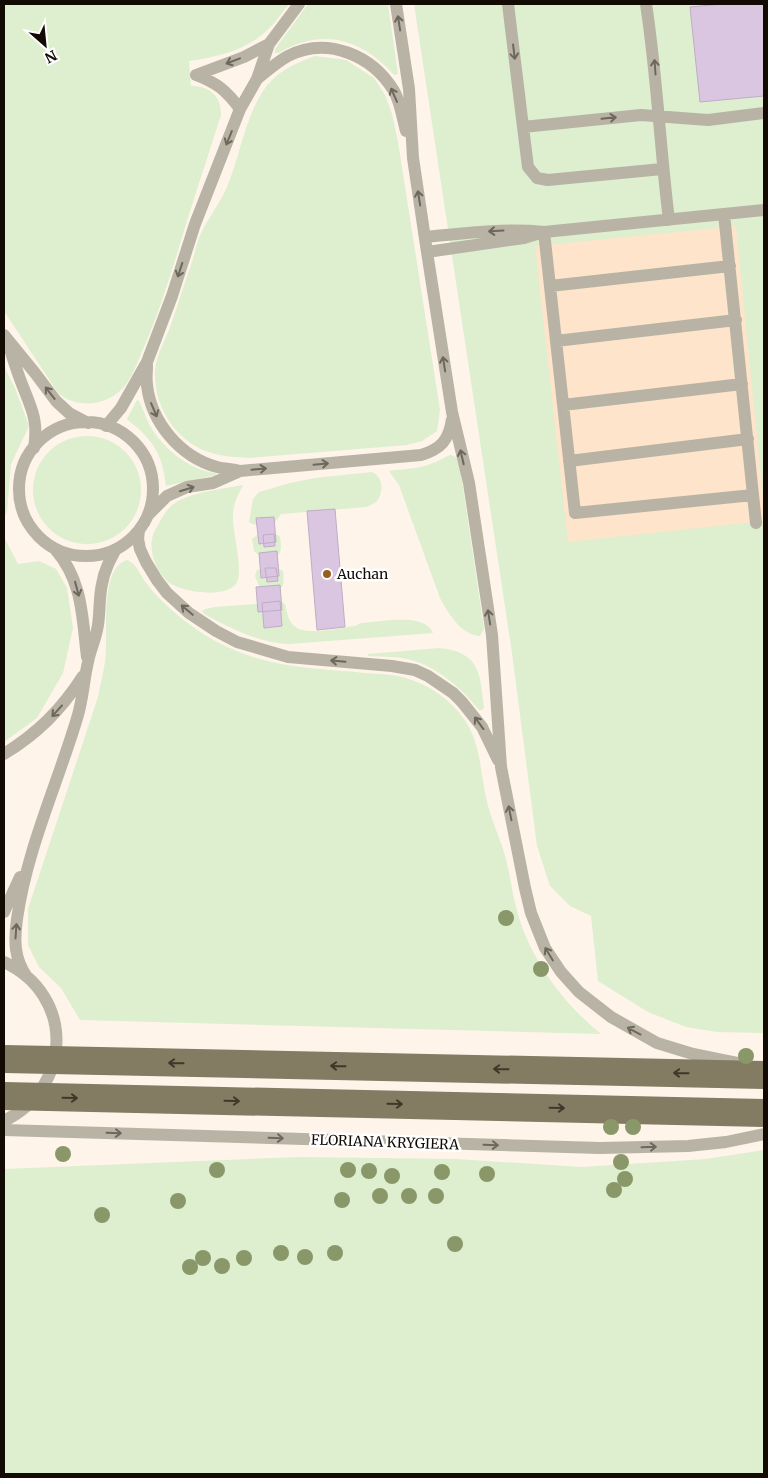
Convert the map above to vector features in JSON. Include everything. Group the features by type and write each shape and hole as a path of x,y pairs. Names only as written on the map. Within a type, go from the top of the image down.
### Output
{"main road":[{"path":"4,1059 764,1075"},
{"path":"4,1096 764,1113"}],"lane":[{"path":"106,426 122,408 147,362 172,296 195,224 240,109 257,79 269,44 298,4"},
{"path":"396,4 409,89 413,158 427,252 452,412 469,483 492,635 501,767 531,912 545,948 561,972 579,992 611,1018 657,1043 693,1054 764,1068"},
{"path":"508,4 528,167 537,178 548,180 662,169"},
{"path":"646,4 654,54 662,169 669,220"},
{"path":"240,109 231,97 214,82 196,75 244,57 269,44"},
{"path":"257,79 288,56 310,48 334,48 358,56 374,69 395,92 413,158"},
{"path":"523,128 641,115 708,120 764,113"},
{"path":"427,252 524,238 544,232 764,210"},
{"path":"724,214 756,523"},
{"path":"425,237 522,229 544,232"},
{"path":"544,232 575,513 753,495"},
{"path":"550,286 730,266"},
{"path":"556,341 736,320"},
{"path":"5,337 56,401 69,413 88,423"},
{"path":"5,337 34,415 36,436 34,448"},
{"path":"147,362 147,385 152,407 162,427 177,444 195,458 216,467 240,471 432,452 443,444 449,434 452,412"},
{"path":"563,405 742,384"},
{"path":"148,515 153,488 151,472 147,461 131,439 117,430 88,423 75,424 58,429 47,435 34,448 28,458 22,474 20,491 26,518 32,528 44,541 54,547 74,555 90,556 116,549 131,539 148,515 167,496 187,487 212,483 240,471"},
{"path":"569,461 748,439"},
{"path":"139,530 140,549 157,580 189,613 216,631 237,642 288,657 392,666 415,670 428,676 453,692 482,727 501,767"},
{"path":"4,754 29,738 46,724 61,707 87,666 82,608 77,585 69,567 54,547"},
{"path":"4,912 30,857 79,713 87,666 98,624 102,584 106,567 116,549"},
{"path":"27,977 17,958 15,936 30,857"},
{"path":"4,962 16,968 42,993 51,1010 55,1026 56,1048 50,1076 38,1095 17,1114 4,1121"},
{"name":"FLORIANA KRYGIERA","path":"4,1130 600,1148 688,1146 726,1142 764,1134"}],"shaded area":[{"path":"764,4 764,527 557,547 520,221"}],"green space":[{"path":"4,4 289,4 267,31 255,40 219,55 189,61 191,86 198,86 213,93 219,102 221,115 162,300 137,363 130,379 123,388 108,399 100,402 74,402 58,393 4,311"},
{"path":"308,4 388,4 398,74 394,75 369,53 355,45 341,41 311,40 275,53 275,49"},
{"path":"414,4 764,4 764,507 736,226 535,246 568,542 764,521 764,1033 717,1032 686,1027 648,1012 598,981 591,916 570,906 550,886 537,846 512,653"},
{"path":"315,56 346,60 374,78 385,95 392,114 440,410 437,431 422,441 407,445 249,458 230,457 200,449 179,434 171,424 164,413 156,389 156,364 200,236 227,187 251,114 257,102 263,91 279,74 292,65"},
{"path":"4,366 15,388 29,426 11,464 7,512 4,517"},
{"path":"137,400 155,434 169,450 186,463 216,475 166,486 162,463 156,450 148,438 127,419"},
{"path":"87,436 108,440 125,452 137,469 141,490 137,511 125,528 108,540 87,544 66,540 49,528 37,511 33,490 37,469 49,452 66,440"},
{"path":"451,455 459,461 484,629 480,636 473,635 461,627 443,604 399,485 389,471 422,466"},
{"path":"372,472 376,474 380,481 381,493 377,501 366,507 281,514 275,522 266,524 258,525 249,522 253,499 259,492 315,478"},
{"path":"243,485 233,509 233,525 239,568 237,582 232,588 224,591 203,592 182,588 167,581 156,566 152,553 154,533 162,517 172,505 187,497"},
{"path":"274,534 280,537 280,552 276,556 261,557 254,551 252,539 257,535"},
{"path":"4,537 18,564 39,561 56,569 67,588 73,628 63,673 37,718 4,742"},
{"path":"127,560 135,566 159,598 181,618 192,627 228,647 253,657 280,664 401,677 431,689 452,705 464,719 474,739 480,761 485,795 506,859 516,907 529,944 548,977 560,993 601,1034 80,1020 61,988 39,967 28,945 28,909 98,697 105,662 108,590 112,576 118,566"},
{"path":"277,568 283,571 282,587 276,590 260,588 255,576 257,570"},
{"path":"282,602 285,604 288,617 294,626 302,630 325,630 355,626 361,623 411,620 428,626 433,633 289,644 278,643 245,634 204,614 202,611 215,607"},
{"path":"439,648 463,654 475,666 481,684 484,708 482,710 479,710 450,681 434,669 403,658 368,656 368,654"},
{"path":"764,1150 764,1474 4,1474 4,1169 299,1157 456,1159 582,1167 706,1159"}],"building":[{"path":"722,4 764,4 764,96 700,102 690,7"},
{"name":"Auchan","path":"335,509 345,627 317,630 307,511"},
{"path":"274,517 276,542 259,544 256,518"},
{"path":"274,534 275,546 264,547 263,535"},
{"path":"277,551 279,576 261,578 259,553"},
{"path":"265,568 276,568 278,581 267,582"},
{"path":"280,585 282,610 258,612 256,587"},
{"path":"280,601 282,626 264,628 262,603"}],"place":[{"name":"Auchan","path":"327,574"}]}
